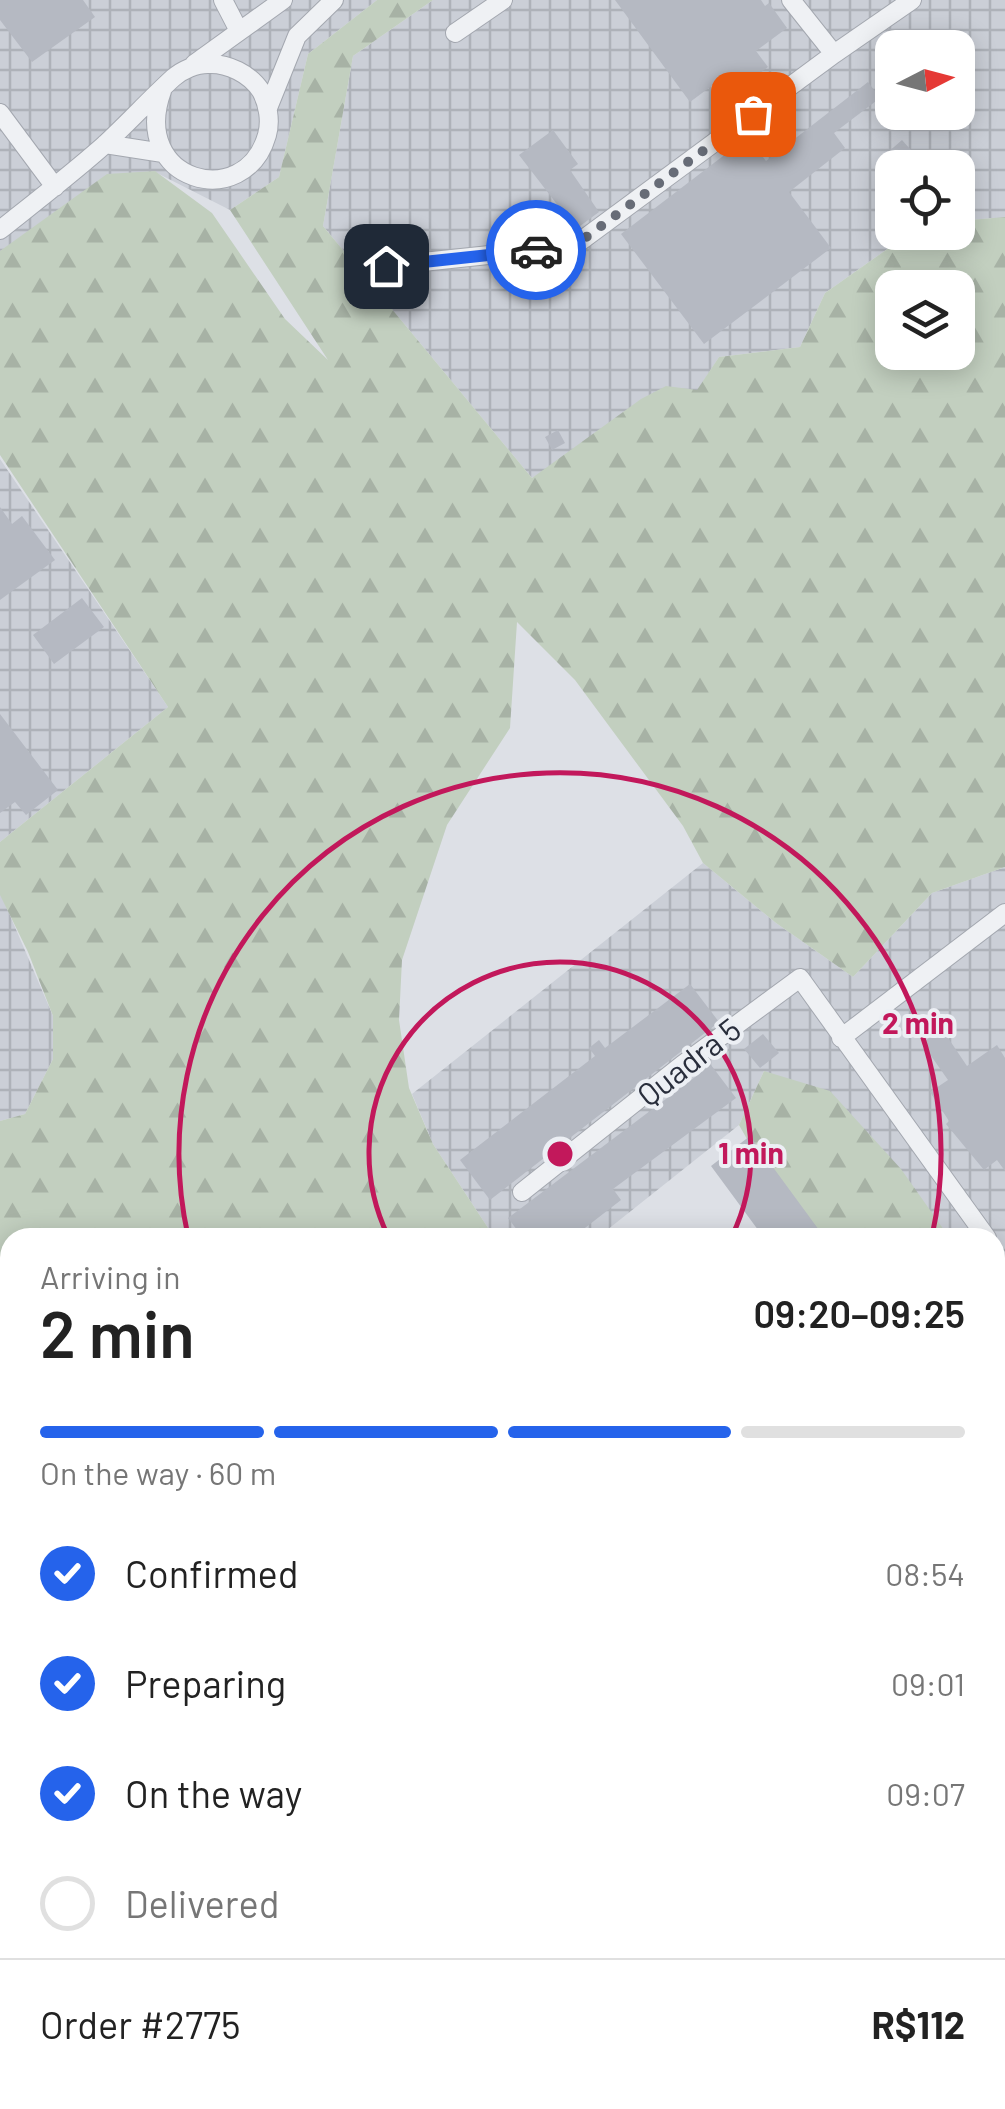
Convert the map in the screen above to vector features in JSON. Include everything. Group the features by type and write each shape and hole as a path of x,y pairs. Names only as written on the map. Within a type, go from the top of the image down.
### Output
{"street":[{"path":"223,0 239,30"},
{"path":"0,230 105,144 174,78 282,0"},
{"path":"268,108 298,36 334,0"},
{"path":"456,33 503,0"},
{"path":"791,0 834,54"},
{"path":"386,266 574,246 912,0"},
{"path":"162,91 154,112 155,133 163,153 177,168 195,178 215,180 235,175 252,164 264,148 270,128 268,108 260,89 237,70 208,64 188,68"},
{"path":"0,113 55,187"},
{"path":"105,144 163,153"},
{"path":"841,1038 1005,914"},
{"name":"Quadra 5","path":"522,1192 800,978 980,1228"}],"shaded area":[{"path":"0,0 377,0 308,54 279,177 230,210 155,172 0,251"},
{"path":"433,0 1005,0 1005,217 975,220 975,150 875,150 875,250 886,250 825,293 800,347 719,357 697,391 532,478 323,226 353,56"},
{"path":"0,459 168,707 0,842"},
{"path":"703,863 776,923 853,977 932,893 1005,867 1005,1228 942,1228 764,1071 739,1125 610,1228 488,1228 433,1144 412,1094"},
{"path":"0,892 53,1016 53,1059 25,1114 0,1121"}],"green space":[{"path":"377,0 433,0 353,56 323,226 532,478 641,399 666,386 697,390 719,357 800,347 825,293 886,250 975,250 975,220 1005,217 1005,867 932,893 853,977 776,923 703,863 683,826 575,680 517,622 510,728 447,825 402,960 399,1020 409,1088 433,1144 488,1228 0,1228 0,1121 25,1114 53,1059 53,1016 0,895 0,842 168,707 0,455 0,251 107,174 155,171 212,213 285,319 328,360 230,210 279,177 308,54"},
{"path":"764,1071 830,1091 901,1169 943,1228 806,1228 777,1192 739,1125"}],"building":[{"path":"0,0 83,0 95,17 32,62 0,20"},
{"path":"615,0 761,0 765,6 769,3 787,28 756,51 768,67 740,88 729,73 690,102"},
{"path":"868,82 875,91 875,102 834,133 845,148 789,192 831,248 704,344 621,234 748,137 766,161"},
{"path":"553,130 578,164 570,170 599,212 576,229 519,155"},
{"path":"902,140 911,150 891,150"},
{"path":"558,430 565,443 552,450 545,437"},
{"path":"0,507 12,524 22,516 55,560 0,600"},
{"path":"82,598 104,627 54,664 33,635"},
{"path":"0,714 58,790 26,815 15,802 0,813"},
{"path":"690,984 719,1022 490,1200 460,1160 595,1056 589,1048 599,1040 605,1048"},
{"path":"942,1029 967,1066 997,1045 1005,1058 1005,1171 997,1160 984,1170 946,1124 949,1121 930,1092 948,1080 922,1043"},
{"path":"763,1034 779,1053 760,1068 744,1049"},
{"path":"711,1065 736,1098 613,1189 621,1200 585,1228 516,1228 508,1218"},
{"path":"750,1136 818,1228 757,1228 711,1166"}],"way so far":[{"path":"536,250 574,246 753,114"}],"route":[{"path":"386,266 536,250"}]}
